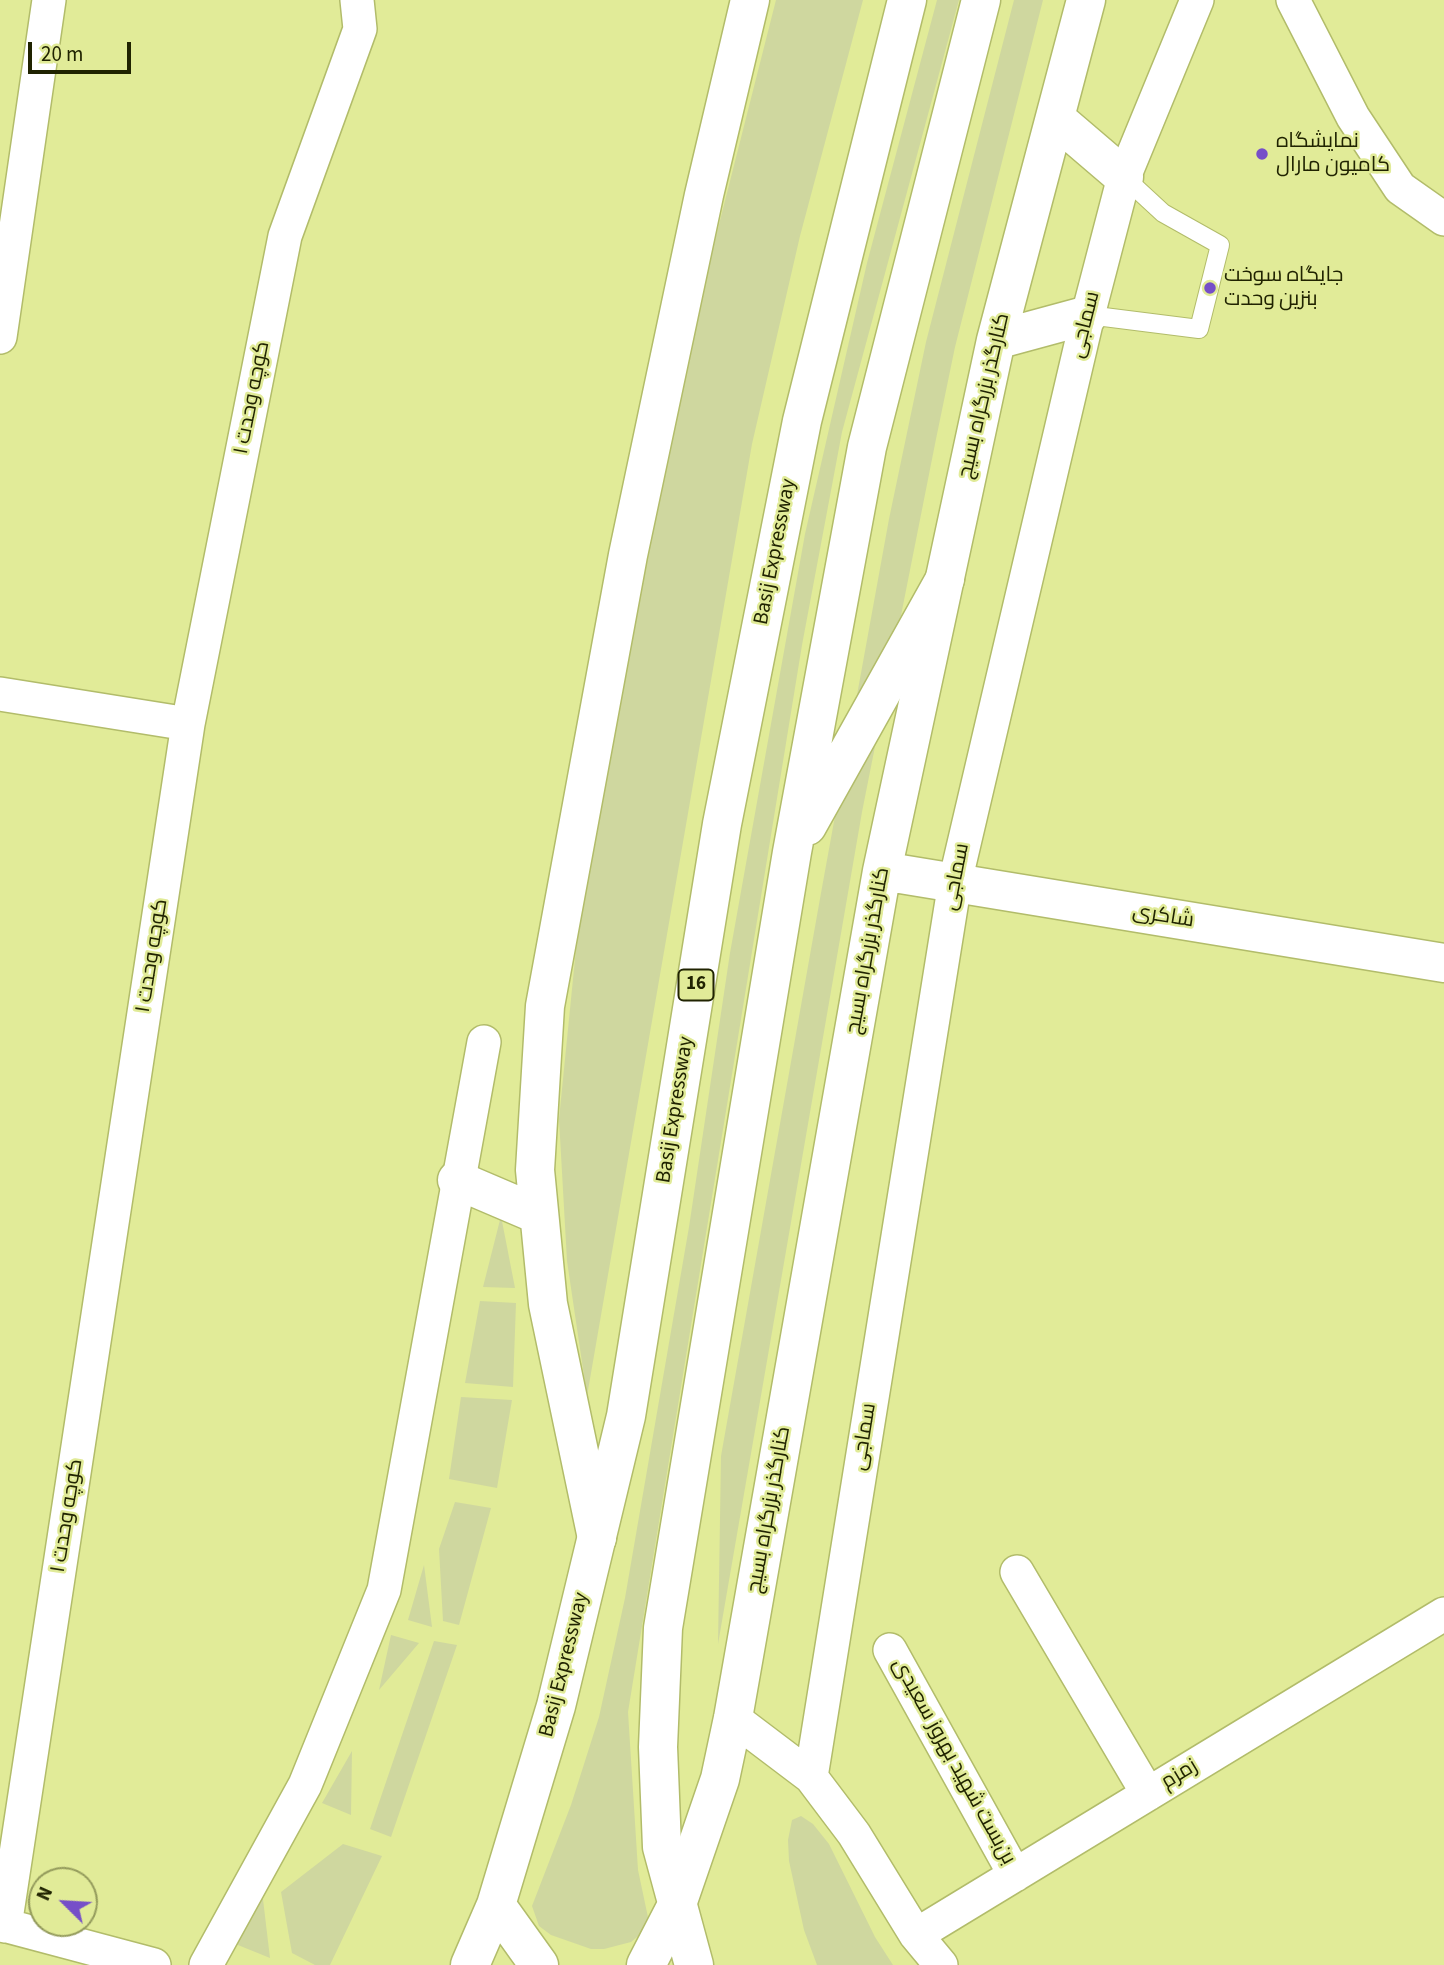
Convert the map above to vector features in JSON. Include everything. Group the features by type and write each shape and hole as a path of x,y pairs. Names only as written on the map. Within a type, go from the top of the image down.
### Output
{"main road":[{"path":"597,1538 548,1304 539,1215 535,1170 545,1006 628,555 704,195 750,0"},
{"name":"Basij Expressway","path":"470,1965 496,1905 556,1706 626,1416 722,824 799,434 907,0"},
{"path":"694,1965 676,1907 662,1847 658,1747 663,1628 792,852 867,447 981,0"},
{"name":"کنارگذر بزرگراه بسیج","path":"646,1965 676,1907 720,1779 882,871 996,340 1086,0"},
{"path":"1055,118 1124,177"},
{"path":"996,340 1088,315"},
{"path":"792,852 945,579"},
{"name":"شاکری","path":"882,871 1444,963"},
{"path":"457,1180 539,1215"},
{"path":"496,1905 539,1965"}],"street":[{"path":"0,337 49,0"},
{"name":"کوچه وحدت ۱","path":"3,1925 188,724 285,236 360,29 357,0"},
{"name":"سماجی","path":"811,1777 955,882 1088,315 1124,177 1197,0"},
{"path":"1293,0 1353,117 1400,188 1444,219"},
{"path":"0,694 188,724"},
{"path":"206,1965 305,1785 384,1590 484,1042"},
{"path":"1017,1572 1148,1794"},
{"name":"زمزم","path":"916,1936 1444,1614"},
{"name":"بن‌بست شهید بهروز سعیدی","path":"890,1650 1015,1875"},
{"path":"733,1718 811,1777 854,1834 916,1936 941,1965"},
{"path":"3,1925 154,1965"}],"lane":[{"path":"1088,315 1199,329 1220,245 1163,213 1124,177"}],"green space":[{"path":"776,0 863,0 800,236 752,444 587,1396 567,1261 559,1119 579,919 623,659 713,248"},
{"path":"937,0 959,0 842,432 802,645 628,1712 638,1870 649,1922 642,1933 631,1942 604,1949 591,1949 551,1935 539,1926 532,1906 571,1805 599,1717 625,1598 689,1227 730,953 805,534 867,263"},
{"path":"1014,0 1043,0 955,347 862,812 718,1644 721,1456 821,893 889,519 926,342"},
{"path":"501,1216 515,1288 483,1287"},
{"path":"480,1301 516,1303 513,1387 465,1383"},
{"path":"461,1397 512,1400 497,1488 449,1479"},
{"path":"455,1502 491,1508 459,1625 443,1621 439,1549"},
{"path":"424,1565 432,1627 408,1620"},
{"path":"391,1635 419,1643 379,1690"},
{"path":"434,1641 457,1645 391,1837 370,1829"},
{"path":"352,1751 351,1815 322,1803"},
{"path":"801,1816 813,1824 829,1844 875,1937 893,1965 817,1965 804,1930 789,1861 788,1840 792,1820"},
{"path":"343,1844 382,1856 330,1965 315,1965 292,1953 281,1892"},
{"path":"262,1891 270,1958 233,1943"}],"place":[{"name":"نمایشگاه کامیون مارال","path":"1262,154"},
{"name":"جایگاه سوخت بنزین وحدت","path":"1210,288"}]}
